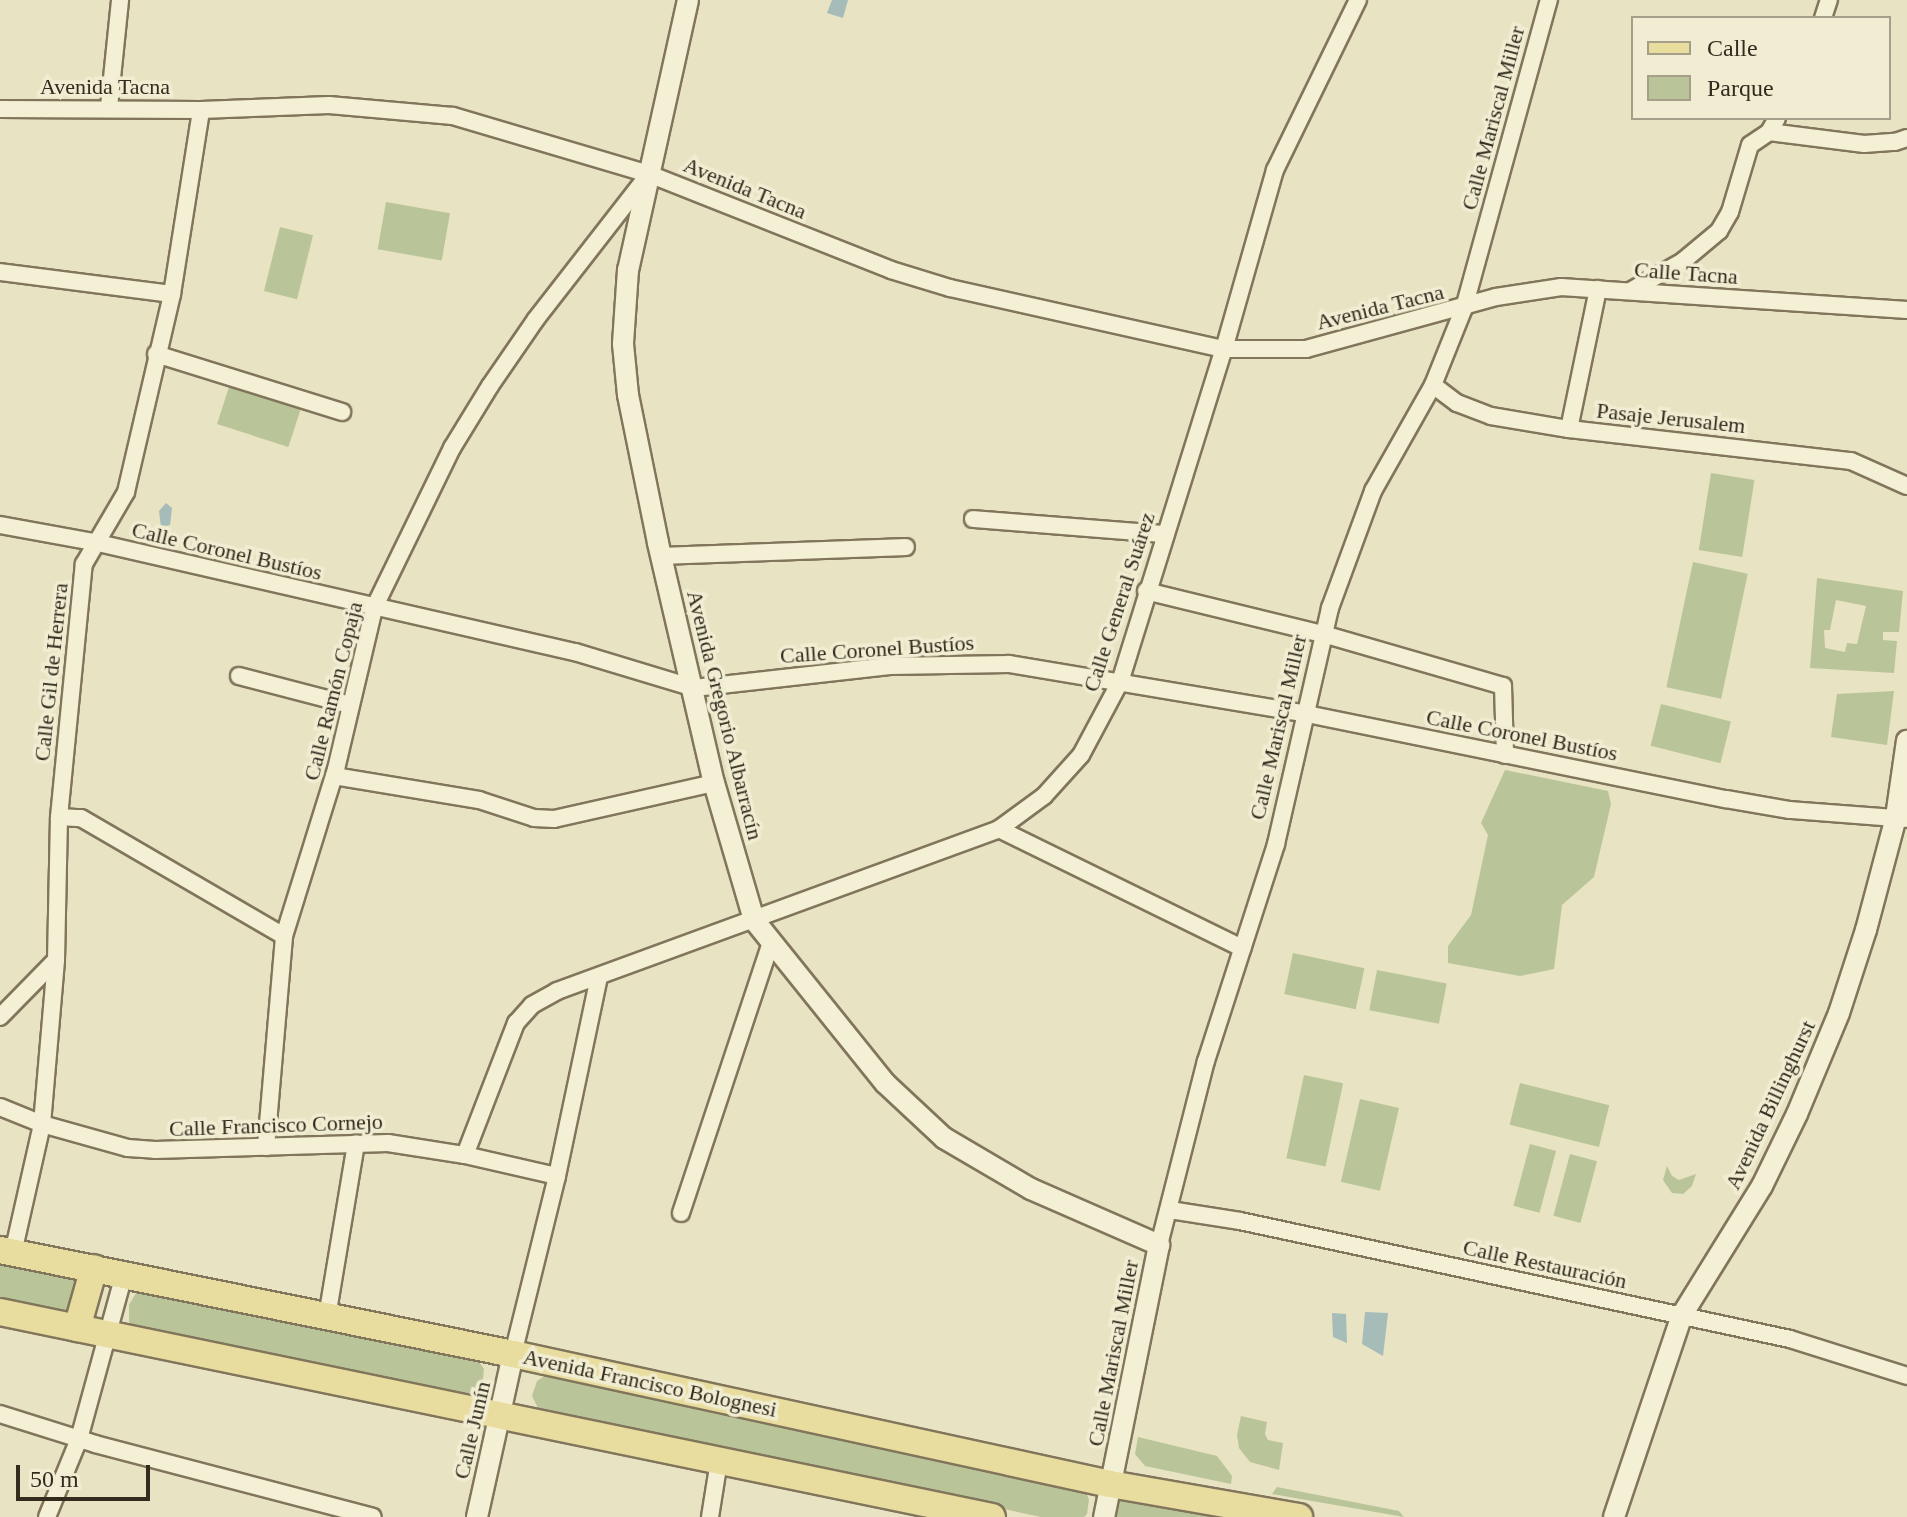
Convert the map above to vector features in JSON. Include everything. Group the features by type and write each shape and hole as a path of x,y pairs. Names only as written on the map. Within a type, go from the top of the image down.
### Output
{"main road":[{"name":"Avenida Francisco Bolognesi","path":"6,1252 513,1354 1110,1484 1299,1517"},
{"path":"77,1328 94,1268"},
{"path":"0,1312 992,1517"}],"street":[{"path":"109,107 120,0"},
{"name":"Avenida Gregorio Albarracín","path":"688,0 628,270 623,344 628,395 661,556 714,783 754,920 770,945 885,1083 944,1138 1031,1189 1159,1245"},
{"name":"Calle General Suárez","path":"465,1155 516,1023 532,1005 599,977 999,829 1033,805 1063,777 1096,732 1120,682 1224,349 1275,170 1327,56 1358,0"},
{"name":"Calle Mariscal Miller","path":"1104,1517 1159,1245 1206,1061 1276,844 1323,634 1348,553 1373,491 1433,385 1464,308 1533,68 1549,0"},
{"name":"Avenida Tacna","path":"0,109 109,107 201,110 329,105 453,116 649,174 891,270 950,288 1224,349 1306,349 1464,308"},
{"name":"Calle Gil de Herrera","path":"6,1252 42,1124 56,960 59,817 84,564 94,542 126,492 172,294 201,110"},
{"path":"1631,290 1683,261 1719,231 1730,212 1750,145 1773,125 1864,144 1907,138"},
{"name":"Calle Ramón Copaja","path":"266,1147 284,936 334,776 374,608 452,448 490,386 536,319 649,174"},
{"path":"0,272 172,294"},
{"name":"Calle Tacna","path":"1464,308 1522,291 1561,287 1907,310"},
{"path":"1569,429 1598,289"},
{"path":"156,354 342,412"},
{"name":"Pasaje Jerusalem","path":"1433,385 1457,403 1491,416 1569,429 1851,461 1907,486"},
{"path":"973,519 1164,534"},
{"name":"Calle Coronel Bustíos","path":"0,525 94,542 575,652 694,688 890,666 969,662 1046,668 1307,714 1790,810 1902,818"},
{"path":"661,556 906,547"},
{"path":"1146,591 1323,634 1503,686 1505,755"},
{"path":"239,676 350,705"},
{"name":"Avenida Billinghurst","path":"1614,1517 1682,1315 1762,1186 1806,1094 1853,972 1902,818 1907,741"},
{"path":"334,776 479,800 534,818 554,819 714,783"},
{"path":"59,817 81,818 284,936"},
{"path":"999,829 1242,948"},
{"path":"681,1213 770,945"},
{"path":"0,1017 56,960"},
{"path":"513,1354 557,1176 599,977"},
{"name":"Calle Francisco Cornejo","path":"0,1107 42,1124 128,1148 388,1143 465,1155 557,1176"},
{"path":"327,1317 356,1143"},
{"name":"Calle Restauración","path":"1170,1210 1240,1221 1790,1339 1907,1376"},
{"path":"47,1517 79,1439 124,1275"},
{"name":"Calle Junín","path":"477,1517 513,1354"},
{"path":"0,1414 79,1439 373,1517"},
{"path":"710,1517 719,1461"}],"green space":[{"path":"386,202 450,213 442,261 378,249"},
{"path":"280,227 313,235 297,299 264,291"},
{"path":"230,384 301,407 288,447 217,424"},
{"path":"1711,473 1754,480 1742,557 1699,550"},
{"path":"1693,562 1748,574 1721,699 1666,687"},
{"path":"1817,578 1903,591 1899,632 1883,632 1883,640 1897,641 1894,673 1810,668","holes":["1836,600 1866,606 1857,644 1847,643 1845,652 1825,648 1824,630 1830,630"]},
{"path":"1894,691 1887,745 1831,737 1837,694"},
{"path":"1661,704 1731,721 1720,763 1651,746"},
{"path":"1505,770 1608,791 1611,804 1594,877 1562,905 1554,969 1520,976 1448,963 1448,946 1471,915 1488,835 1481,823"},
{"path":"1293,953 1364,968 1356,1009 1284,994"},
{"path":"1377,970 1447,984 1439,1024 1369,1010"},
{"path":"1304,1075 1343,1083 1325,1166 1286,1158"},
{"path":"1520,1083 1609,1105 1599,1147 1510,1125"},
{"path":"1360,1099 1399,1108 1380,1191 1341,1182"},
{"path":"1530,1144 1556,1151 1540,1213 1513,1206"},
{"path":"1570,1154 1597,1161 1580,1223 1553,1216"},
{"path":"1667,1166 1672,1176 1679,1180 1696,1174 1692,1186 1683,1194 1672,1193 1663,1180"},
{"path":"0,1259 81,1278 66,1317 0,1304"},
{"path":"153,1289 475,1356 484,1369 483,1378 480,1387 467,1396 143,1335 129,1322 129,1305 136,1293"},
{"path":"552,1371 1082,1486 1089,1499 1087,1514 1084,1517 1041,1517 539,1410 532,1396 537,1381"},
{"path":"1241,1416 1267,1422 1265,1434 1268,1440 1283,1443 1279,1470 1250,1462 1239,1448 1237,1435"},
{"path":"1138,1437 1217,1456 1232,1476 1231,1484 1145,1466 1135,1454"},
{"path":"1277,1487 1399,1511 1404,1517 1272,1494"},
{"path":"1128,1496 1241,1517 1111,1517 1118,1500"}],"water":[{"path":"832,0 848,0 843,18 827,13"},
{"path":"166,503 172,508 170,525 161,527 159,511"},
{"path":"1365,1312 1388,1313 1383,1356 1362,1344"},
{"path":"1332,1313 1346,1314 1347,1343 1333,1337"}]}
